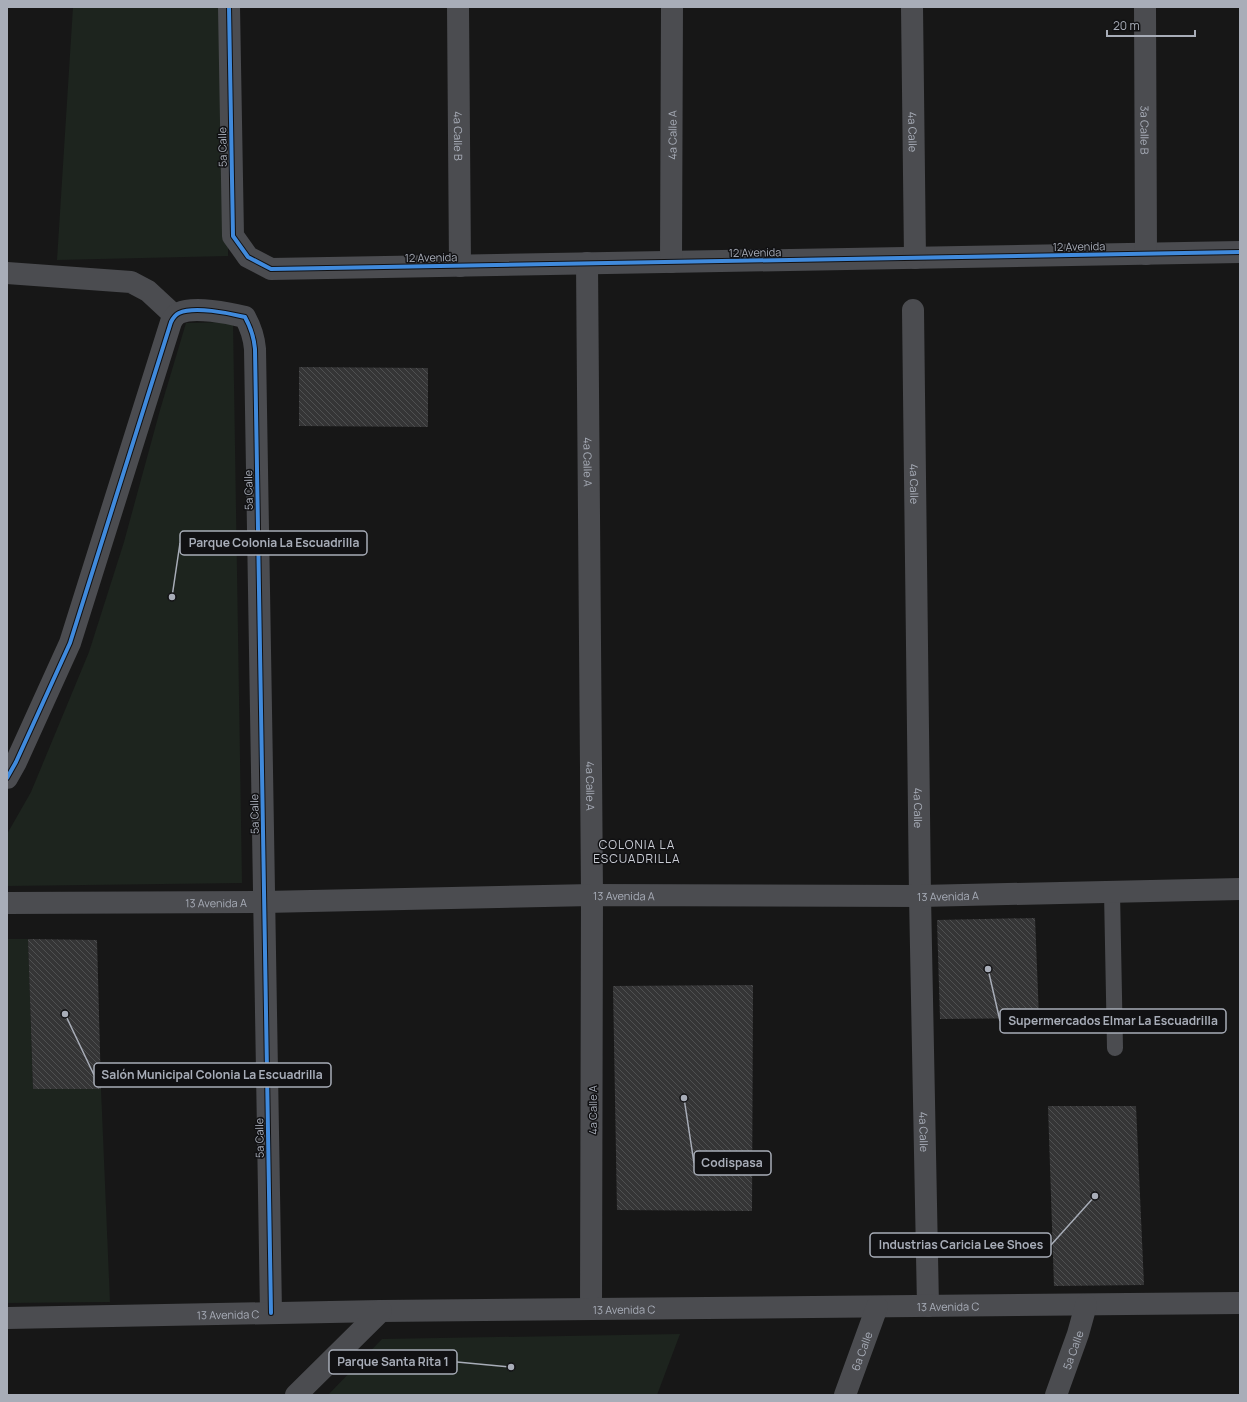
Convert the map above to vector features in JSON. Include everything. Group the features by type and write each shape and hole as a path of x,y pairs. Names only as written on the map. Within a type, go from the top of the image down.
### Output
{"street":[{"name":"5a Calle","path":"229,7 233,236 248,257 271,269"},
{"name":"4a Calle B","path":"458,7 460,266"},
{"name":"4a Calle A","path":"671,262 672,7"},
{"name":"4a Calle","path":"912,7 915,258"},
{"name":"3a Calle B","path":"1145,7 1146,254"},
{"name":"12 Avenida","path":"271,269 1240,252"},
{"name":"4a Calle A","path":"587,263 592,895 591,1309"},
{"path":"7,273 131,282 148,291 175,316 171,322 70,643 16,762 7,778"},
{"name":"4a Calle","path":"913,310 920,896 928,1306"},
{"name":"5a Calle","path":"175,316 186,311 230,313 245,317 254,336 271,1313"},
{"name":"13 Avenida A","path":"7,903 264,902 592,895 920,896 1240,889"},
{"name":"13 Avenida C","path":"7,1318 381,1311 1240,1303"},
{"name":"5a Calle","path":"1056,1395 1078,1334 1086,1304"},
{"name":"6a Calle","path":"845,1395 877,1306"},
{"path":"296,1395 381,1311"}],"lane":[{"path":"1112,892 1115,1048"}],"shaded area":[{"path":"73,7 229,7 228,256 57,260"},
{"path":"233,322 242,883 7,886 7,834 31,792 89,652 124,542 160,410 186,323"},
{"path":"7,939 28,939 33,1089 101,1089 110,1302 7,1303"},
{"path":"680,1334 657,1395 328,1395 382,1339"}],"building":[{"path":"299,367 428,368 428,427 299,426"},
{"path":"1035,918 1039,1018 940,1019 937,920"},
{"path":"28,939 97,940 101,1089 33,1089"},
{"path":"753,985 752,1211 617,1210 613,986"},
{"path":"1048,1106 1136,1106 1144,1285 1054,1286"}],"cycle path":[{"path":"229,7 233,236 248,257 271,269 1240,252"},
{"path":"7,778 16,762 70,643 171,322 179,313 193,310 221,312 245,317 252,333 255,349 271,1313"}],"place":[{"name":"Parque Colonia La Escuadrilla","path":"172,597"},
{"name":"Supermercados Elmar La Escuadrilla","path":"988,969"},
{"name":"Salón Municipal Colonia La Escuadrilla","path":"65,1014"},
{"name":"Codispasa","path":"684,1098"},
{"name":"Industrias Caricia Lee Shoes","path":"1095,1196"},
{"name":"Parque Santa Rita 1","path":"511,1367"}],"district":[{"name":"COLONIA LA ESCUADRILLA","path":"637,851"}]}
